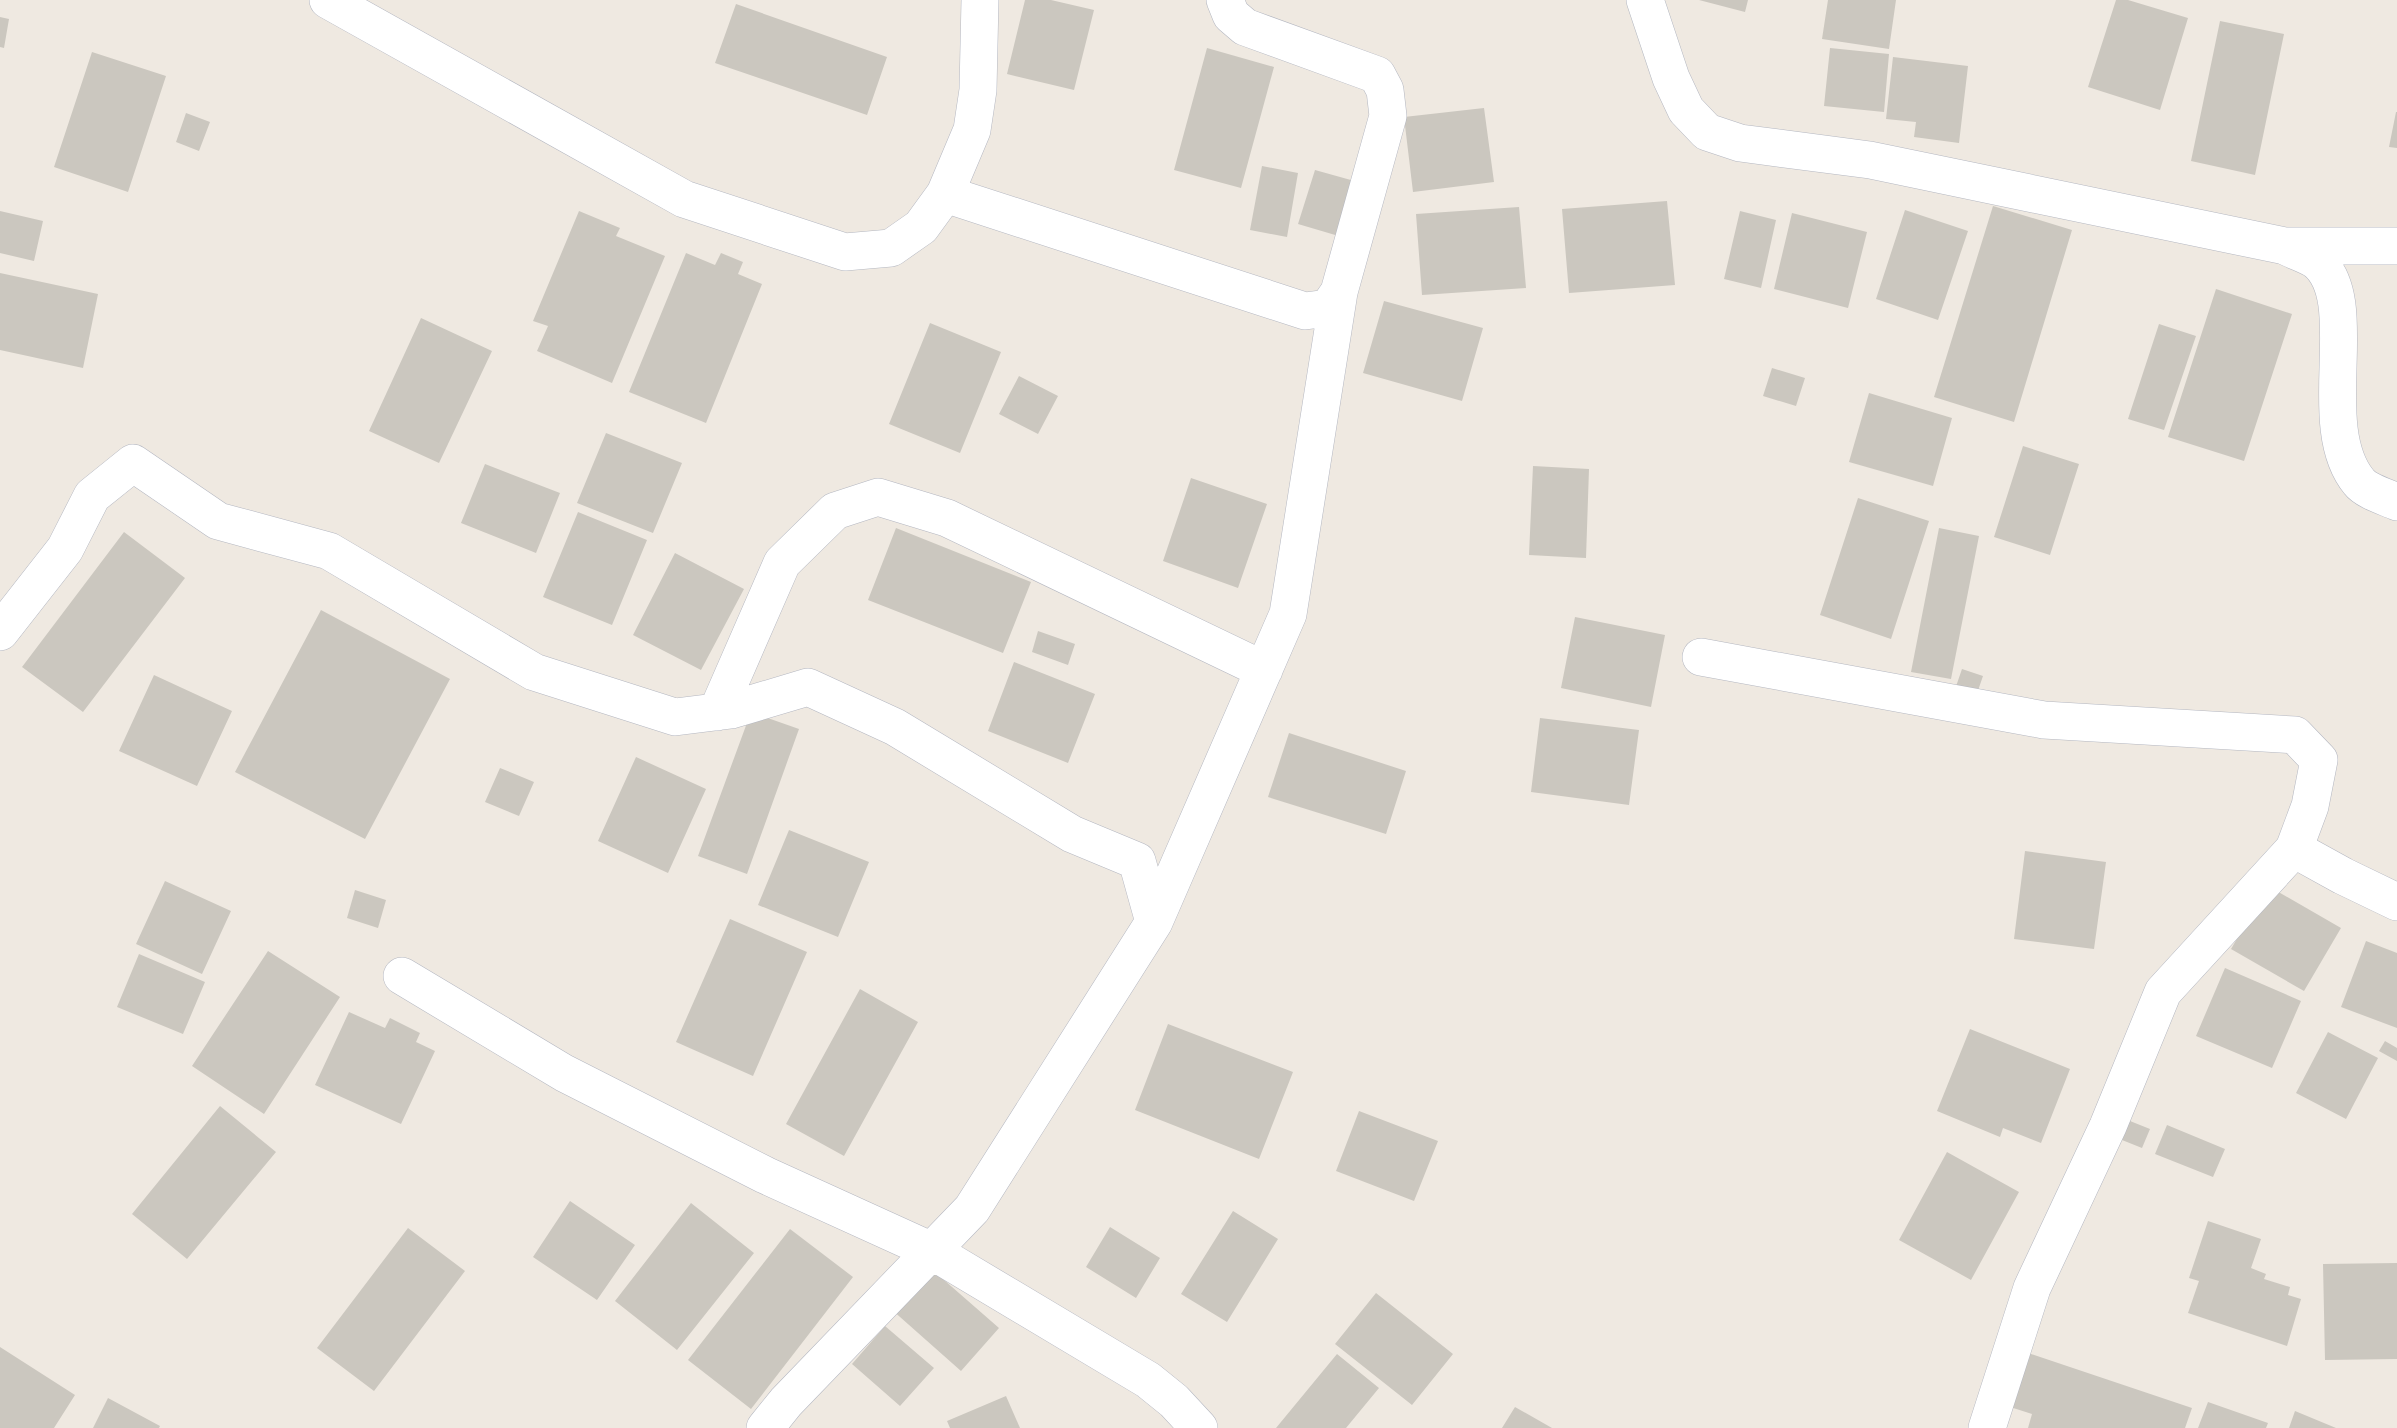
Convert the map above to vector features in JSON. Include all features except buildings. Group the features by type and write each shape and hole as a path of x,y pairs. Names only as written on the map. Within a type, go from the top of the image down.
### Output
{"street":[{"path":"328,0 684,199 845,252 891,248 921,228 945,194 972,130 978,90 980,0"},
{"path":"765,1428 786,1402 972,1209 1154,922 1288,614 1339,292 1388,117 1385,90 1377,75 1245,27 1231,15 1225,0"},
{"path":"1645,0 1671,78 1686,110 1707,132 1740,144 1870,160 2285,246 2397,246"},
{"path":"945,194 1305,311 1328,308 1339,292"},
{"path":"2285,246 2316,260 2331,281 2338,306 2337,419 2342,453 2360,484 2397,502"},
{"path":"0,632 65,549 92,496 133,463 218,521 329,551 534,672 675,718 731,710 808,687 895,727 1072,834 1137,861 1154,922"},
{"path":"717,712 782,563 835,511 878,497 947,518 1264,670"},
{"path":"1701,657 2044,720 2295,735 2319,760 2309,806 2294,849 2163,992 2108,1126 2032,1288 1987,1428"},
{"path":"2294,849 2397,902"},
{"path":"402,976 564,1073 765,1175 932,1251 1148,1380 1174,1401 1199,1428"}]}
